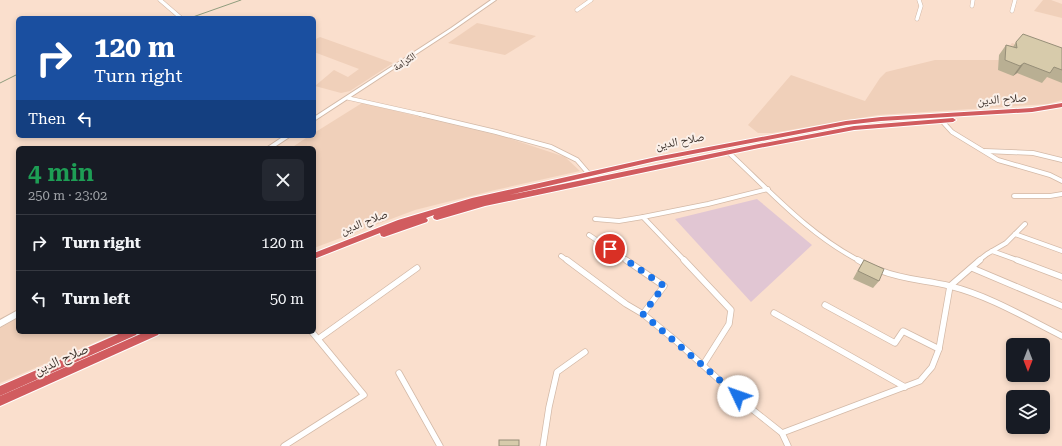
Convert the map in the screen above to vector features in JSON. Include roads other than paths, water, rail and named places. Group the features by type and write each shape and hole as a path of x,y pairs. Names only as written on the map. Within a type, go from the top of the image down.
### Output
{"highway":[{"name":"صلاح الدين","path":"316,255 401,222 472,201 589,174 746,141 846,123 881,119 1032,110 1062,105"},
{"name":"صلاح الدين","path":"316,260 370,238 484,203 728,152 854,128 1062,111"},
{"name":"صلاح الدين","path":"0,390 128,334"},
{"name":"صلاح الدين","path":"0,401 151,334"}],"main road":[{"name":"الكرامة","path":"316,118 494,0"},
{"path":"272,146 285,138"},
{"path":"0,324 16,314"}],"street":[{"path":"160,0 180,16"},
{"path":"577,10 591,0"},
{"path":"917,19 921,6 919,0"},
{"path":"972,6 973,0"},
{"path":"1012,11 1015,0"},
{"path":"348,98 496,132 551,147 577,160 589,174"},
{"path":"942,121 952,132 998,160 1050,175 1062,181"},
{"path":"985,151 1024,151 1050,155 1062,160"},
{"path":"728,152 810,230 842,252 897,277 950,286 994,302 1062,336"},
{"path":"595,219 607,222 624,221 708,204 768,189"},
{"path":"1014,196 1029,194 1056,196 1062,194"},
{"path":"643,217 731,310 729,324 703,365"},
{"path":"782,433 848,406 920,381 932,367 939,349 950,286 992,251 1006,243 1024,224"},
{"path":"1015,234 1062,251"},
{"path":"589,235 664,286 643,314"},
{"path":"992,251 1062,277"},
{"path":"561,256 626,304 643,314 748,406 782,433 788,446"},
{"path":"318,339 417,268"},
{"path":"972,268 1062,306"},
{"path":"825,305 895,343 903,331 939,349"},
{"path":"774,313 905,387"},
{"path":"284,446 364,395 330,356 314,334"},
{"path":"543,446 549,407 557,372 585,352"},
{"path":"399,373 440,446"}],"waterway":[{"path":"196,16 241,0"},
{"path":"0,83 16,75"}]}
